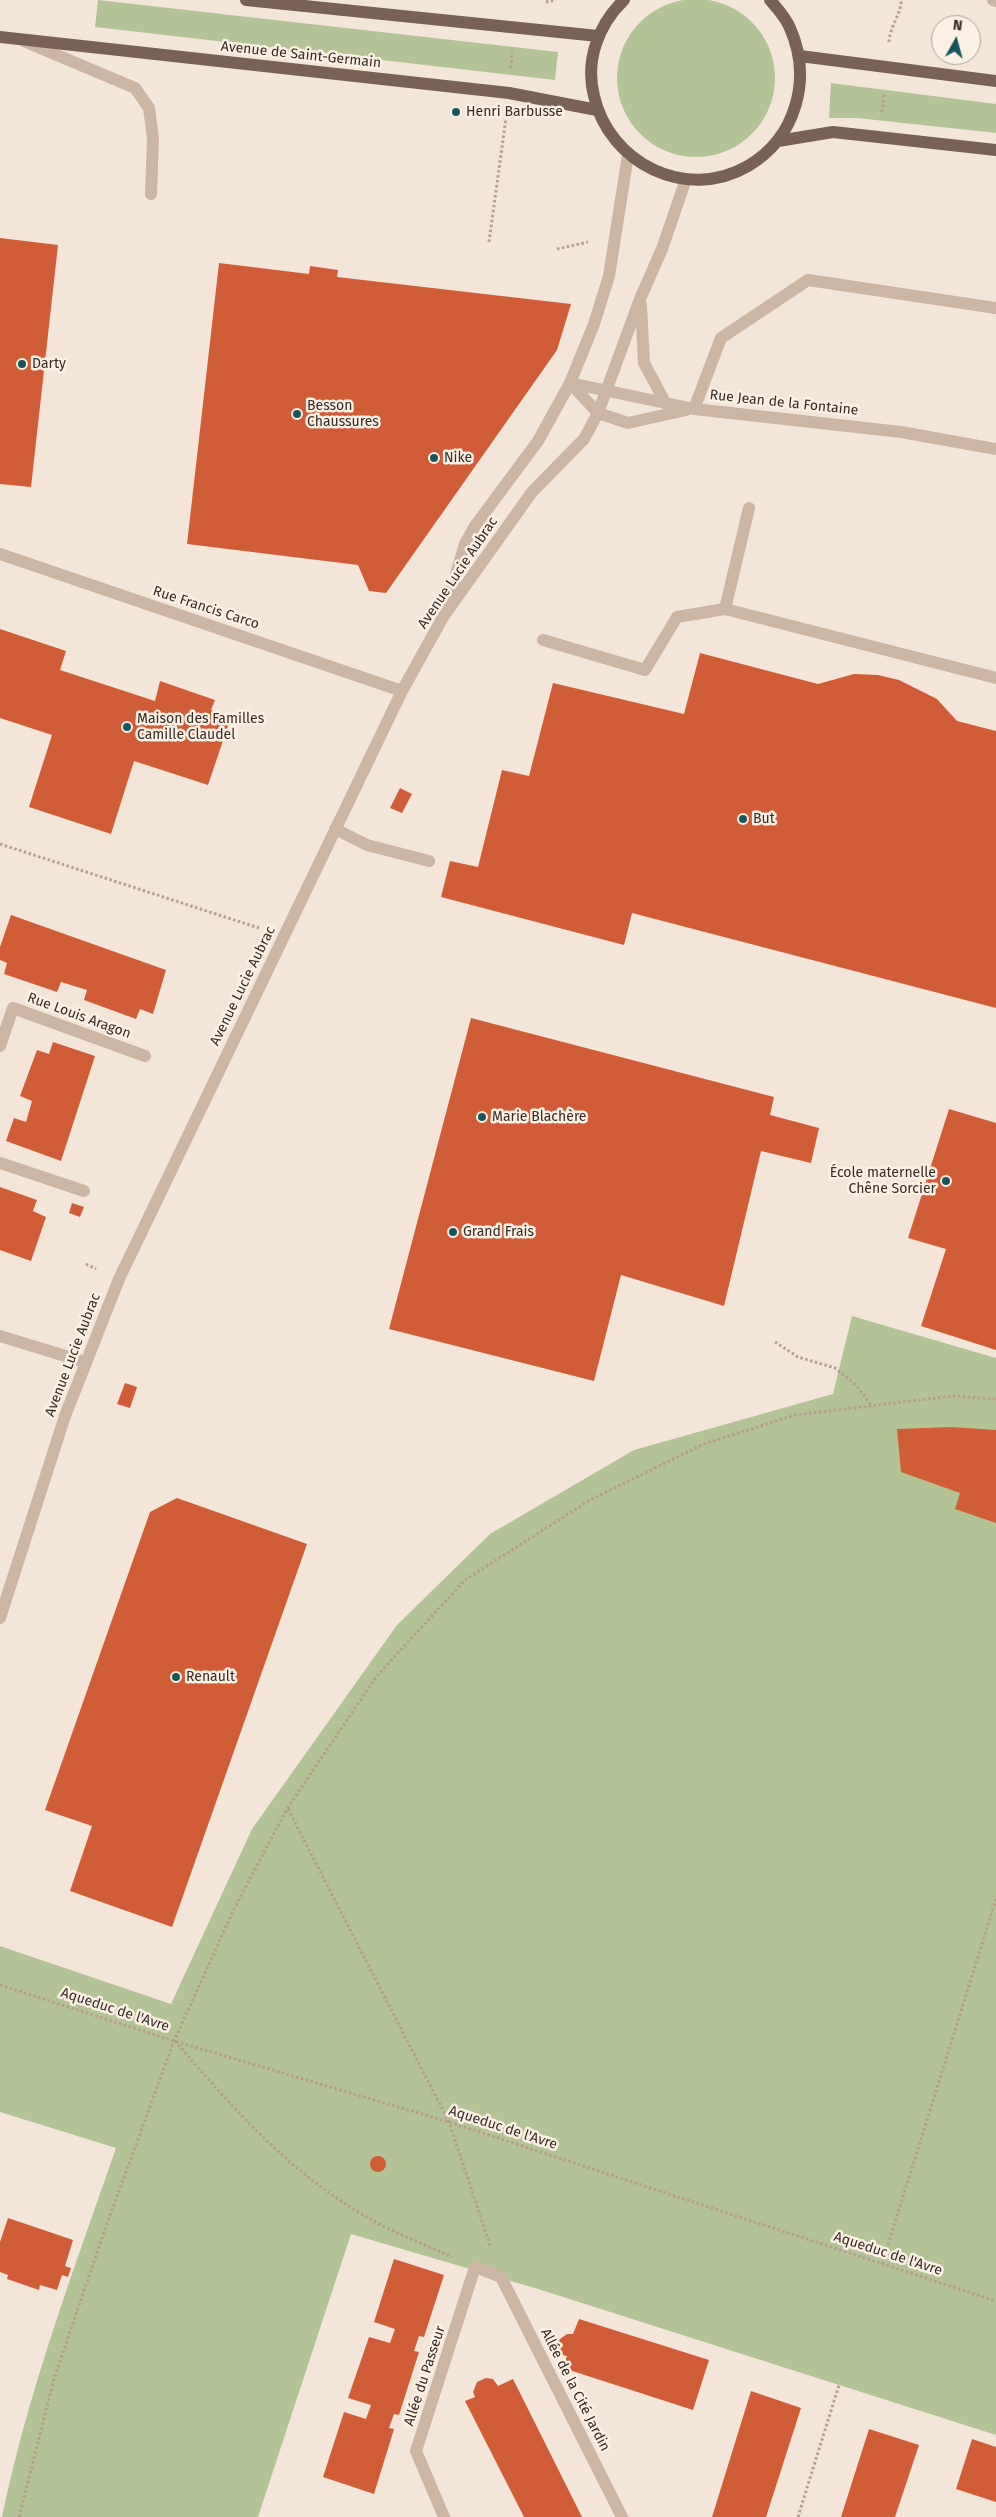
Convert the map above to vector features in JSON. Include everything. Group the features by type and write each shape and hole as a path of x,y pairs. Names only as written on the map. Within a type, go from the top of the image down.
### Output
{"main road":[{"path":"246,0 598,36"},
{"path":"624,0 613,10 598,36 592,61 591,86 597,110 609,134 628,155 655,172 686,179 718,178 748,166 778,141 792,120 800,88 800,56 789,26 770,0"},
{"name":"Avenue de Saint-Germain","path":"0,37 509,92 597,110"},
{"path":"800,56 996,81"},
{"path":"778,141 833,132 996,150"}],"street":[{"path":"21,40 135,88 149,108 153,138 151,194"},
{"name":"Avenue Lucie Aubrac","path":"443,617 465,544 475,526 538,441 570,383 594,324 609,276 628,155"},
{"path":"605,391 640,299 662,249 686,179"},
{"path":"570,383 598,414 628,423 694,409 721,338 808,280 996,308"},
{"path":"640,299 644,363 666,404"},
{"name":"Rue Jean de la Fontaine","path":"570,383 694,409 901,432 996,448"},
{"name":"Avenue Lucie Aubrac","path":"0,1618 85,1362 119,1279 402,691 443,617 532,492 584,439 598,414 605,391"},
{"path":"725,609 749,508"},
{"name":"Rue Francis Carco","path":"0,554 402,691"},
{"path":"543,640 645,670 677,617 725,609 996,678"},
{"path":"335,829 367,845 429,861"},
{"name":"Rue Louis Aragon","path":"0,1046 12,1008 145,1056"},
{"path":"0,1163 84,1191"},
{"path":"0,1336 85,1362"},
{"path":"475,2267 501,2277"},
{"name":"Allée du Passeur","path":"444,2517 416,2451 475,2267"},
{"name":"Allée de la Cité Jardin","path":"501,2277 622,2517"}],"path":[{"path":"889,47 890,30 902,6 901,0"},
{"path":"511,72 513,44"},
{"path":"881,119 885,88"},
{"path":"489,242 506,112"},
{"path":"557,249 590,241"},
{"path":"0,844 283,936"},
{"path":"775,1342 798,1357 835,1368 856,1385 871,1405"},
{"path":"19,2517 54,2379 105,2229 174,2041 235,1907 287,1809 376,1677 465,1580 590,1500 704,1444 795,1415 953,1396 996,1399"},
{"path":"287,1809 449,2122 501,2277"},
{"path":"882,2264 996,1899"},
{"name":"Aqueduc de l'Avre","path":"0,1985 174,2041 449,2122 996,2301"},
{"path":"174,2041 233,2108 313,2182 361,2214 475,2267"},
{"path":"798,2517 839,2385"}],"green space":[{"path":"704,-1 719,2 733,8 752,22 762,34 772,55 775,78 772,101 762,122 752,134 740,144 719,154 704,157 688,157 673,154 652,144 630,122 618,93 617,70 620,55 630,34 652,12 681,0"},
{"path":"98,0 558,52 555,80 95,27"},
{"path":"831,83 996,104 996,133 857,118 829,118"},
{"path":"852,1316 996,1358 996,2435 538,2289 351,2234 258,2517 2,2517 38,2377 116,2148 0,2112 0,1946 171,2004 252,1829 397,1625 490,1534 634,1450 833,1394"}],"building":[{"name":"Darty","path":"0,238 58,245 31,487 0,484"},
{"name":"Besson Chaussures","path":"219,263 309,274 310,266 338,270 337,277 571,304 557,350 386,593 369,591 358,565 187,544"},
{"name":"Maison des Familles Camille Claudel","path":"0,629 66,651 60,670 155,701 160,681 215,700 211,710 231,717 208,785 134,761 111,834 29,807 52,735 0,718"},
{"name":"But","path":"700,653 818,684 854,674 878,675 899,680 937,699 957,721 996,731 996,1008 632,913 624,945 441,897 450,861 478,867 502,770 529,776 553,683 684,714"},
{"path":"400,788 412,794 402,813 390,808"},
{"path":"11,915 166,970 153,1014 140,1009 136,1019 84,1000 87,990 61,982 57,992 4,974 7,963 0,960 0,947"},
{"path":"471,1018 774,1097 770,1115 819,1128 811,1163 761,1151 724,1306 621,1275 594,1381 389,1329"},
{"path":"53,1042 95,1056 61,1161 6,1141 14,1118 26,1122 32,1101 20,1096 37,1050 49,1054"},
{"path":"949,1109 996,1123 996,1350 921,1326 946,1249 908,1238"},
{"path":"0,1187 37,1200 33,1211 46,1217 31,1261 0,1250"},
{"path":"72,1203 84,1207 80,1217 69,1213"},
{"path":"125,1383 137,1387 130,1408 117,1404"},
{"path":"951,1427 996,1430 996,1523 955,1509 960,1493 901,1472 897,1429"},
{"name":"Renault","path":"177,1498 307,1544 172,1927 70,1891 92,1826 45,1810 150,1512"},
{"path":"378,2156 384,2158 386,2164 384,2170 378,2172 372,2170 370,2164 372,2158"},
{"path":"8,2218 73,2240 65,2266 71,2268 68,2277 62,2275 57,2290 40,2285 39,2290 7,2279 8,2275 0,2272 0,2242"},
{"path":"394,2259 444,2275 424,2337 419,2336 414,2351 419,2352 399,2415 394,2414 389,2428 394,2429 374,2494 323,2477 344,2412 366,2419 371,2405 348,2398 369,2337 390,2343 395,2329 374,2322"},
{"path":"579,2319 709,2360 693,2410 563,2368 567,2356 563,2355 557,2346 560,2339 567,2334 573,2334"},
{"path":"486,2378 493,2379 498,2386 513,2379 582,2517 524,2517 465,2401 475,2397 473,2392 477,2382"},
{"path":"751,2391 801,2408 766,2517 712,2517"},
{"path":"869,2429 919,2445 895,2517 841,2517"},
{"path":"972,2439 996,2447 996,2502 956,2489"}],"place":[{"name":"Henri Barbusse","path":"456,112"},
{"name":"Darty","path":"22,364"},
{"name":"Besson Chaussures","path":"297,414"},
{"name":"Nike","path":"434,458"},
{"name":"Maison des Familles Camille Claudel","path":"127,727"},
{"name":"But","path":"743,819"},
{"name":"Marie Blachère","path":"482,1117"},
{"name":"École maternelle Chêne Sorcier","path":"946,1181"},
{"name":"Grand Frais","path":"453,1232"},
{"name":"Renault","path":"176,1677"}]}
